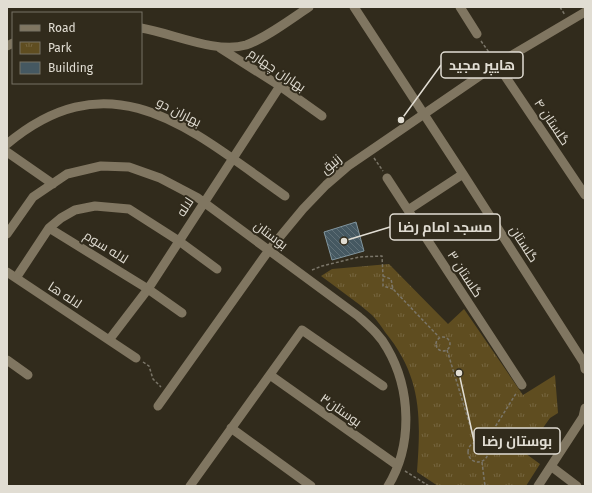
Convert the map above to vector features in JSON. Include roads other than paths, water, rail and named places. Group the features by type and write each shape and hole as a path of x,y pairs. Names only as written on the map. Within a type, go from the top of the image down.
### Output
{"street":[{"path":"142,28 218,46 229,47 247,44 272,31 309,7"},
{"name":"گلستان","path":"354,7 585,365"},
{"path":"460,7 477,34"},
{"name":"زنبق","path":"158,406 269,250 303,209 348,166 497,64 585,12"},
{"name":"بهاران چهارم","path":"218,46 280,86 322,116"},
{"name":"گلستان ۴","path":"497,64 585,195"},
{"name":"لاله","path":"109,340 148,289 280,86"},
{"name":"بهاران دو","path":"7,144 24,130 47,117 72,107 93,104 118,104 139,108 167,118 207,141 285,196"},
{"path":"7,152 53,184"},
{"name":"بوستان","path":"7,234 33,198 67,174 101,166 129,167 160,178 204,202 358,316 380,338 396,365 402,387 406,417 403,448 388,486"},
{"path":"408,210 463,174"},
{"name":"گلستان ۳","path":"387,178 522,385"},
{"path":"16,278 49,228 61,218 75,210 95,206 129,209 179,241 217,269"},
{"name":"لاله سوم","path":"49,228 148,289 182,313"},
{"name":"لاله ها","path":"7,272 136,358"},
{"path":"190,486 302,330 383,386"},
{"path":"7,360 28,375"},
{"name":"بوستان۳","path":"270,375 397,465"},
{"path":"538,486 552,467 583,417 585,408"},
{"path":"231,428 311,486"},
{"path":"552,467 577,486"}],"place":[{"name":"هایپر مجید","path":"401,120"},
{"name":"مسجد امام رضا","path":"344,241"},
{"name":"بوستان رضا","path":"459,373"}]}
